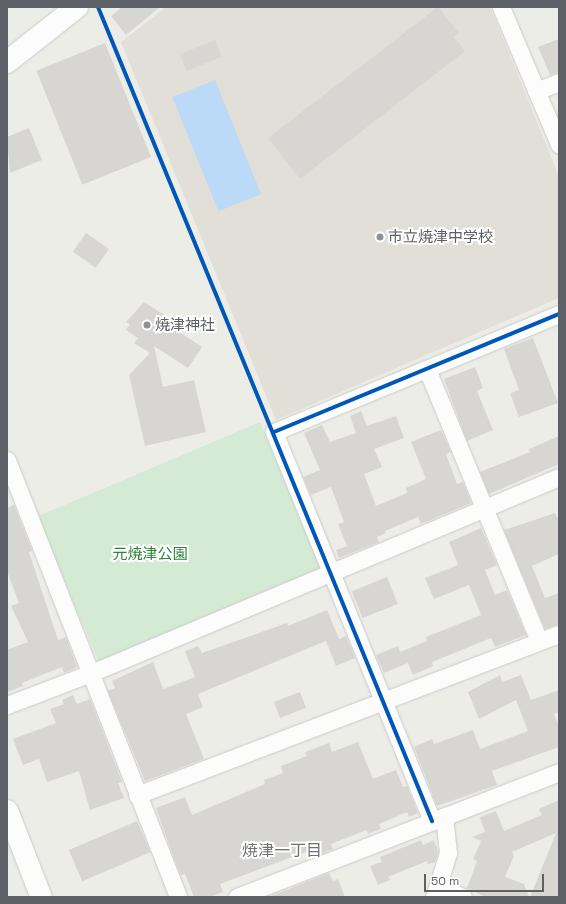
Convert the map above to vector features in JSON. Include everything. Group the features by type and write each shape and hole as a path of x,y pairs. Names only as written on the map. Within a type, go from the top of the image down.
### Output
{"main road":[{"path":"7,62 76,7"}],"street":[{"path":"501,7 559,144"},
{"path":"536,91 559,82"},
{"path":"463,897 436,892 448,853 438,819 382,701 274,432 559,314"},
{"path":"427,369 483,510 539,641"},
{"path":"7,460 178,897"},
{"path":"7,704 91,674 559,477"},
{"path":"137,795 559,634"},
{"path":"237,897 559,772"},
{"path":"7,810 41,897"}],"shaded area":[{"name":"市立焼津中学校","path":"166,7 490,7 559,176 559,298 276,420 121,42"}],"green space":[{"name":"元焼津公園","path":"260,422 323,569 100,664 37,517"}],"water":[{"path":"215,80 261,194 218,211 172,97"}],"building":[{"path":"122,7 160,7 126,35 111,16"},
{"path":"438,7 459,33 454,37 465,51 300,179 268,138"},
{"path":"559,39 559,72 550,75 538,47"},
{"path":"215,40 222,57 187,71 180,54"},
{"path":"105,43 151,157 82,185 36,71"},
{"path":"29,128 42,160 10,173 7,137"},
{"path":"86,233 109,249 96,268 73,252"},
{"path":"144,302 166,316 163,321 202,347 188,368 154,346 163,387 194,380 206,432 145,446 129,375 150,353 134,343 138,338 126,330 130,324 126,322"},
{"path":"533,338 558,403 519,417 510,393 519,390 504,349"},
{"path":"475,367 483,388 477,391 493,430 467,441 444,379"},
{"path":"361,411 367,426 396,416 404,438 374,449 382,467 364,474 376,506 407,493 406,488 426,479 411,442 441,430 451,452 446,454 457,484 463,482 471,503 421,524 418,517 385,531 386,533 377,537 379,542 339,558 336,550 347,546 338,524 344,522 331,487 311,495 303,477 320,470 304,433 322,425 330,442 356,433 350,416"},
{"path":"559,436 559,464 489,494 480,472 530,452 529,449"},
{"path":"14,505 32,551 29,552 58,640 66,637 77,667 64,673 62,667 22,683 23,686 7,692 7,650 28,642 11,606 19,603 7,571 7,508"},
{"path":"555,513 559,521 559,554 532,566 545,598 559,593 559,624 545,629 504,530"},
{"path":"481,528 497,565 485,570 495,595 507,590 526,635 495,647 491,638 432,662 433,666 413,675 408,663 384,673 376,655 398,646 400,652 427,641 426,637 481,615 469,585 434,599 425,578 458,565 449,542"},
{"path":"387,577 398,604 363,618 352,591"},
{"path":"327,610 339,639 346,636 355,658 336,666 326,641 198,694 203,707 186,714 204,759 145,781 108,691 115,688 112,681 153,662 163,689 195,677 185,651 198,646 202,653 287,623 288,626"},
{"path":"500,675 502,682 521,675 531,700 559,690 559,712 554,714 559,727 559,747 492,771 497,785 437,806 414,747 432,739 434,744 473,730 480,749 528,731 516,700 479,719 468,692"},
{"path":"300,692 306,708 280,718 274,702"},
{"path":"73,695 77,704 90,699 122,782 118,783 124,798 90,810 79,771 47,782 39,759 23,765 13,739 56,723 50,709 64,704 62,700"},
{"path":"358,742 373,779 396,770 403,787 407,786 418,813 409,817 407,812 379,824 381,829 368,834 367,830 331,844 333,849 316,856 314,849 220,884 223,892 209,897 194,897 185,874 181,875 156,808 185,797 192,815 265,784 264,780 283,773 281,766 307,756 305,752 329,743 332,752"},
{"path":"559,800 559,897 530,897 556,833 512,852 514,856 505,877 524,884 529,897 485,897 467,888 477,861 473,859 481,841 472,837 485,832 480,817 496,811 504,831 542,815 539,809"},
{"path":"137,821 150,852 82,881 69,850"},
{"path":"421,840 423,845 434,840 438,852 435,862 428,864 427,861 388,877 390,880 378,885 370,866 382,862 380,857"},
{"path":"329,873 333,881 338,879 345,897 269,897"}],"cycle path":[{"path":"98,7 432,821"},
{"path":"274,432 559,314"}],"place":[{"name":"市立焼津中学校","path":"380,237"},
{"name":"焼津神社","path":"147,325"}],"district":[{"name":"焼津一丁目","path":"282,851"}]}
